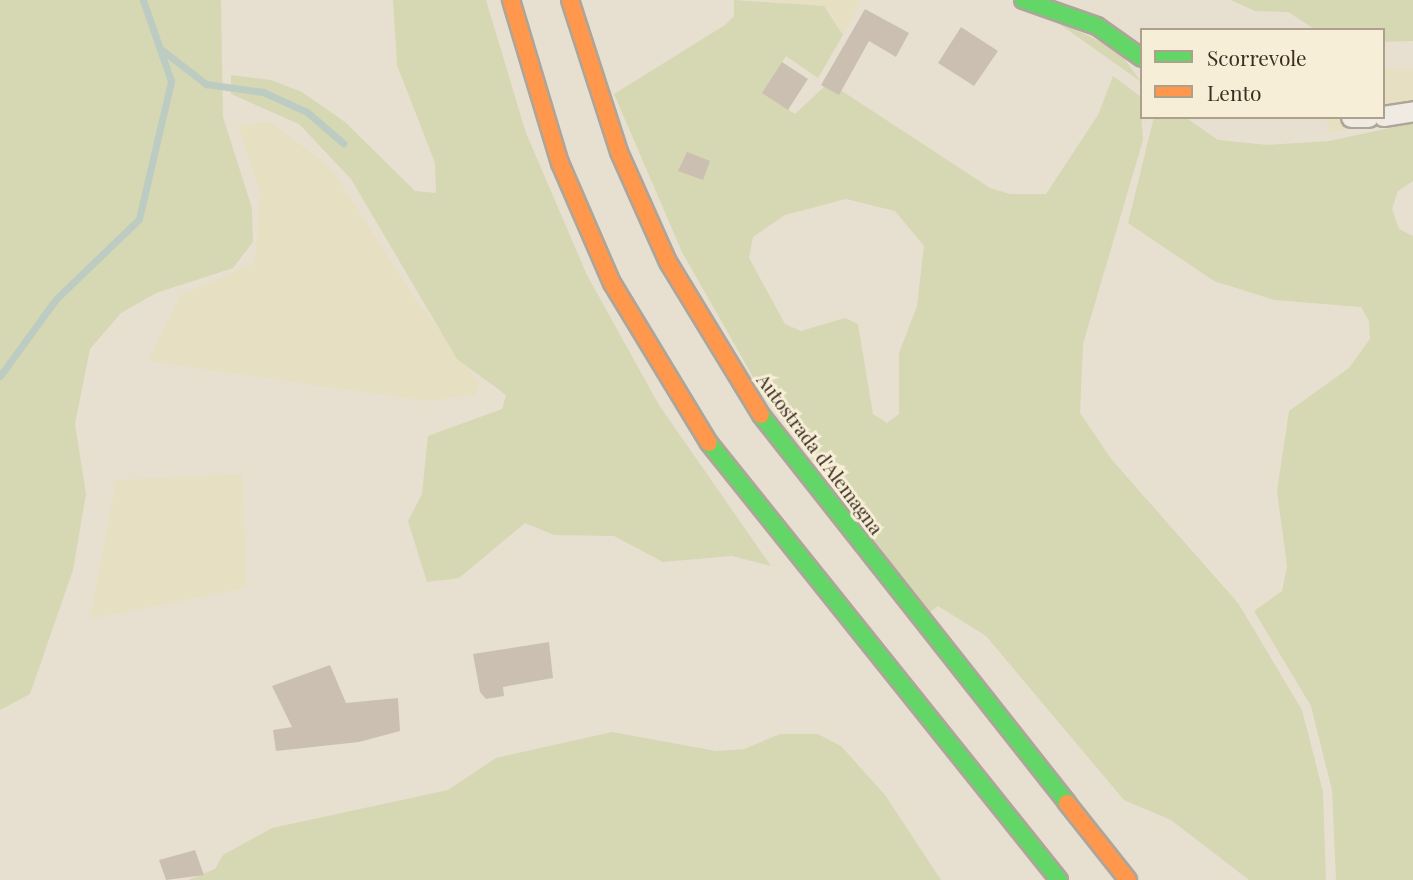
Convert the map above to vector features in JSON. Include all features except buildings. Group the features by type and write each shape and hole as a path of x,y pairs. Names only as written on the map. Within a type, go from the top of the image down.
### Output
{"main road":[{"path":"511,0 560,163 612,283 706,439 847,621 1059,880"},
{"name":"Autostrada d'Alemagna","path":"570,0 619,152 668,262 757,411 942,650 1128,880"},
{"path":"1023,0 1097,26 1140,57"}],"street":[{"path":"1385,116 1413,111"}],"shaded area":[{"path":"767,0 862,0 843,35 829,10"},
{"path":"1385,68 1413,68 1413,115 1328,133 1327,119 1385,119"},
{"path":"269,121 331,168 414,297 479,382 475,395 426,401 148,361 180,295 255,263 260,193 238,126"},
{"path":"242,474 247,588 90,619 116,480"}],"green space":[{"path":"0,0 221,0 223,117 252,208 253,242 233,268 156,293 121,313 90,349 75,424 86,494 73,570 30,694 0,710"},
{"path":"393,0 486,0 526,133 587,275 659,405 771,566 732,556 663,562 614,536 554,535 525,523 459,578 427,582 408,521 422,494 428,436 502,409 506,395 457,359 351,179 299,124 231,94 231,75 271,80 302,92 345,122 415,191 436,193 435,163 397,65"},
{"path":"734,0 824,6 843,35 818,78 786,56 763,93 795,114 825,86 842,91 990,188 1010,194 1046,194 1098,115 1113,76 1140,96 1143,140 1083,344 1080,413 1112,460 1238,603 1302,710 1323,792 1326,880 1249,880 1171,820 1124,800 986,636 938,606 929,613 760,389 682,252 614,94 725,25 734,16","holes":["846,199 895,211 924,246 917,306 899,353 899,414 887,423 873,414 858,324 845,318 801,331 785,324 749,258 753,237 785,215"]},
{"path":"1231,0 1413,0 1413,41 1385,42 1385,28 1313,28 1288,12 1255,11"},
{"path":"1051,18 1118,50 1140,81"},
{"path":"1154,119 1188,119 1218,140 1268,145 1329,141 1413,123 1413,181 1398,191 1392,209 1399,229 1413,236 1413,880 1336,880 1332,790 1311,706 1254,611 1282,591 1287,566 1277,491 1289,411 1349,368 1370,339 1369,321 1361,307 1274,300 1214,281 1128,223"},
{"path":"612,732 716,751 744,749 780,734 818,734 841,746 885,795 941,880 188,880 215,869 223,855 272,828 448,790 496,758"}],"waterway":[{"path":"0,376 56,299 139,219 171,81 143,0"},
{"path":"162,50 206,84 263,92 307,112 343,143"}],"traffic: fast":[{"path":"1023,0 1097,26 1140,57"},
{"path":"761,415 1067,803"},
{"path":"709,443 1059,880"}],"traffic: slow":[{"path":"511,0 560,163 612,283 709,443"},
{"path":"570,0 619,152 668,262 761,415"},
{"path":"1067,803 1128,880"}]}
